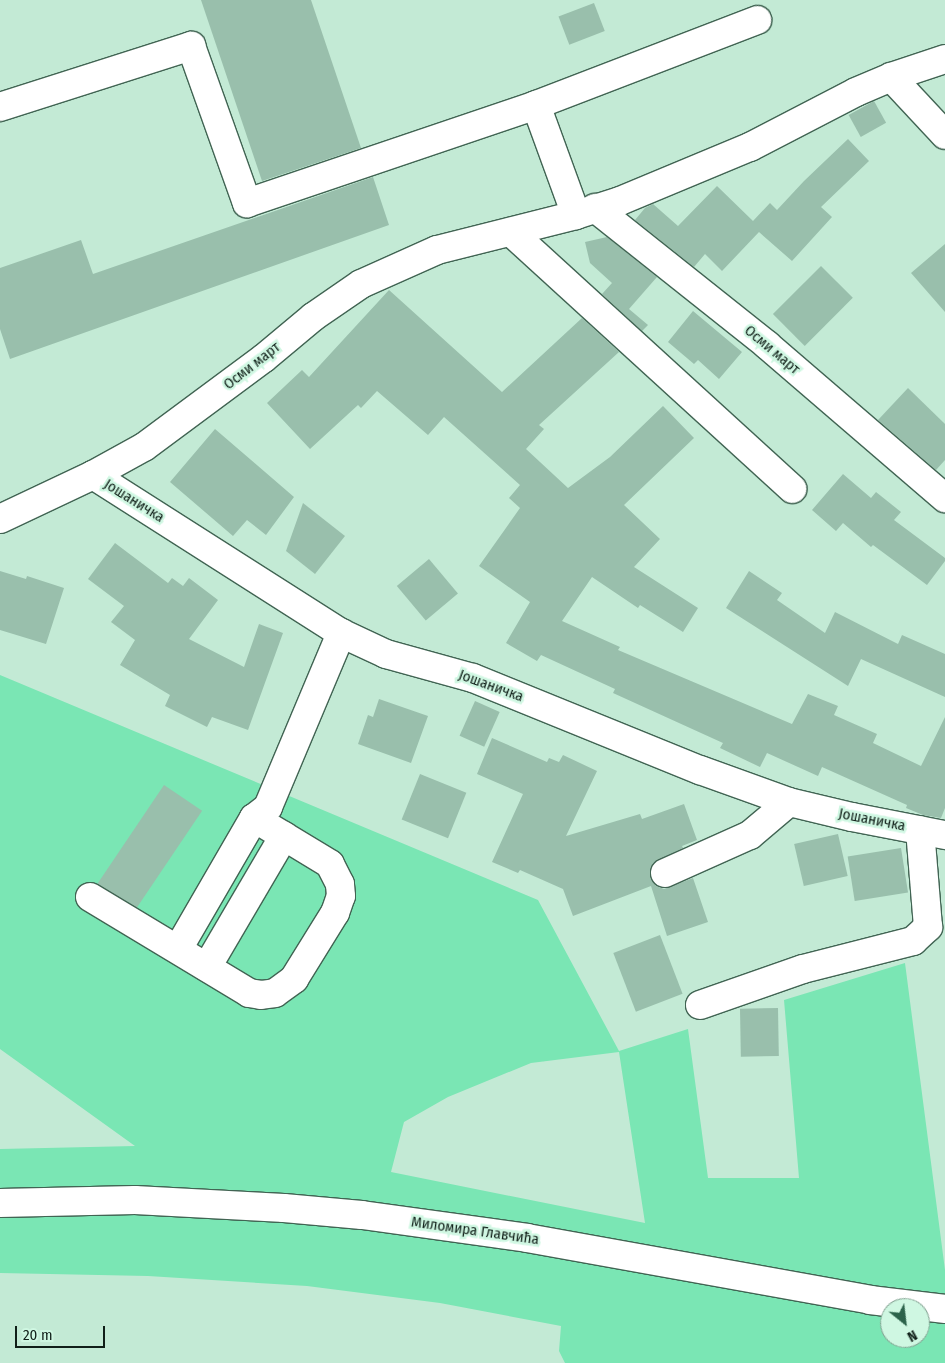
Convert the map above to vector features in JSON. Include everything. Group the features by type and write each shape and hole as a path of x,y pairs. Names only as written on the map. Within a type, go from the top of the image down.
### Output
{"street":[{"path":"0,108 191,46 247,203 536,105 757,20"},
{"name":"Осми март","path":"0,519 92,475 144,447 264,358 313,317 361,284 438,250 586,212 714,164 856,92 891,77 945,59"},
{"path":"891,77 945,135"},
{"path":"536,105 586,212"},
{"name":"Осми март","path":"586,212 767,345 945,498"},
{"path":"511,232 792,489"},
{"name":"Јошаничка","path":"92,475 341,633 386,654 473,678 700,770 789,802 852,817 933,832 928,927 913,941 803,969 700,1005"},
{"path":"178,949 254,818 268,807 341,633"},
{"path":"665,873 750,835 789,802"},
{"path":"90,897 249,993 260,995 275,992 294,979 336,913 341,896 340,884 330,864 254,818"},
{"path":"207,967 284,836"},
{"name":"Миломира Главчића","path":"0,1203 144,1200 284,1208 362,1215 527,1238 870,1300 945,1309"}],"green space":[{"path":"0,675 538,900 619,1051 688,1029 708,1178 799,1178 784,1000 905,963 945,1270 945,1363 565,1363 559,1351 561,1326 440,1303 307,1286 148,1276 0,1273 0,1149 135,1146 0,1049","holes":["619,1052 645,1223 391,1172 404,1122 448,1097 531,1063"]}],"building":[{"path":"201,0 311,0 361,148 262,181"},
{"path":"594,3 605,31 569,45 559,17"},
{"path":"874,101 886,123 861,137 849,115"},
{"path":"848,139 869,161 821,207 832,217 792,261 759,232 722,271 705,254 694,267 635,220 645,208 653,204 678,226 717,186 753,221 770,203 777,210"},
{"path":"373,177 389,225 10,359 0,329 0,268 81,240 93,274"},
{"path":"607,237 657,277 629,309 648,325 642,331 602,294 612,283 590,263 585,242"},
{"path":"945,244 945,312 911,273"},
{"path":"821,266 853,298 805,346 773,314"},
{"path":"389,290 502,392 582,318 619,352 539,425 544,429 526,449 568,488 610,457 663,406 694,438 624,505 660,539 634,567 698,608 683,632 640,605 638,608 592,577 562,621 620,647 618,650 792,724 808,694 838,706 834,715 877,734 873,743 921,766 945,717 945,808 941,818 923,815 906,808 907,805 822,767 818,776 767,753 760,767 720,748 723,743 613,693 615,689 541,655 537,661 506,643 530,602 479,566 520,508 509,498 520,485 444,417 428,435 377,391 361,408 358,405 310,449 267,403 302,370 309,377"},
{"path":"693,311 742,352 719,379 698,360 694,364 668,342"},
{"path":"908,388 945,424 945,460 936,470 878,420"},
{"path":"215,429 294,497 266,535 247,520 233,536 170,482"},
{"path":"843,474 871,498 876,492 901,512 894,520 945,558 945,561 927,585 873,545 871,547 843,523 836,531 812,510"},
{"path":"303,503 345,536 315,574 286,551"},
{"path":"115,543 168,583 172,578 183,586 189,578 218,600 189,639 244,667 259,624 283,633 248,730 212,717 207,727 165,706 170,695 120,665 135,640 111,622 124,606 88,579"},
{"path":"429,559 458,593 426,620 397,586"},
{"path":"0,571 26,579 27,576 64,588 46,644 0,630"},
{"path":"749,571 782,593 777,600 825,633 835,612 898,644 902,635 945,654 945,697 861,659 848,686 726,608"},
{"path":"379,699 428,716 411,763 358,744 368,715 373,717"},
{"path":"475,701 500,712 484,747 460,736"},
{"path":"492,738 547,762 549,758 559,762 563,755 597,771 566,836 640,814 642,819 684,804 697,840 682,846 683,848 653,863 650,871 651,879 656,886 664,889 693,878 708,922 667,936 651,886 573,916 563,889 520,870 518,873 492,862 523,794 477,774"},
{"path":"420,774 466,793 448,838 402,819"},
{"path":"164,785 202,811 136,909 97,884"},
{"path":"838,834 848,876 804,886 794,844"},
{"path":"901,848 908,892 855,901 848,856"},
{"path":"660,935 683,994 636,1012 613,953"},
{"path":"778,1008 779,1056 741,1057 740,1009"}]}
